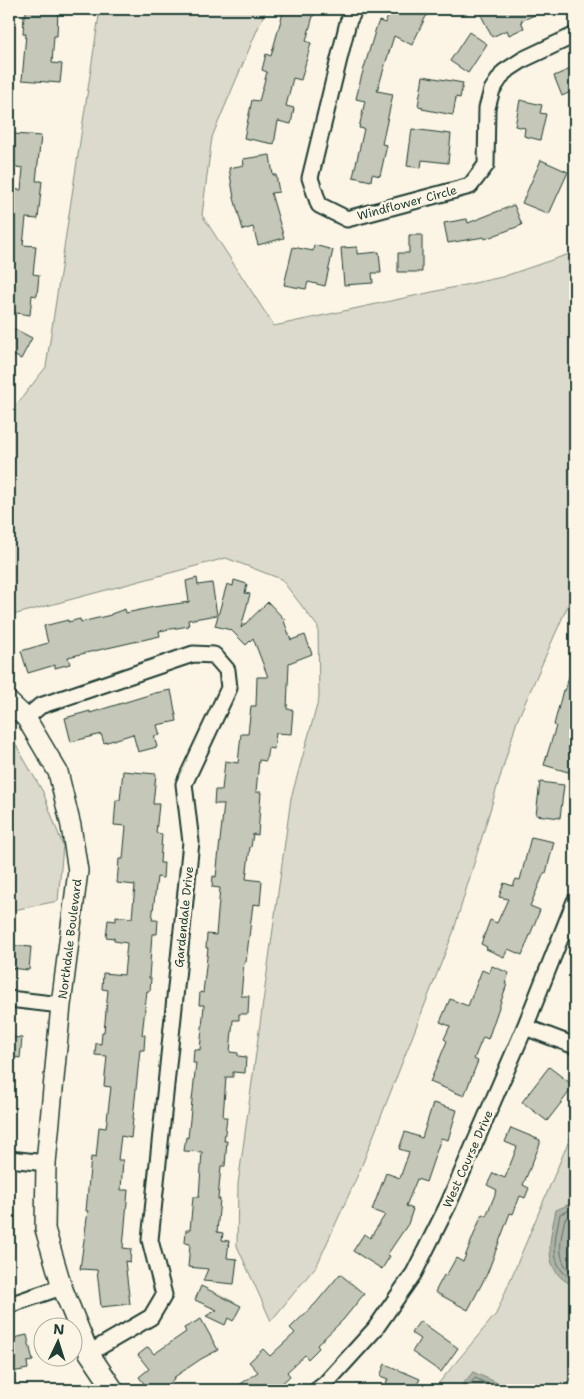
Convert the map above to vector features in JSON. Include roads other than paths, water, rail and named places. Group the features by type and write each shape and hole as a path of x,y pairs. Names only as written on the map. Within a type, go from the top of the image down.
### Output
{"street":[{"name":"Windflower Circle","path":"355,9 348,22 310,178 319,206 347,219 470,186 486,165 488,108 492,90 504,72 524,59 575,35"},
{"name":"Gardendale Drive","path":"26,718 40,706 193,654 214,655 227,670 228,688 184,784 191,842 150,1240 164,1295 151,1317 89,1353"},
{"name":"Northdale Boulevard","path":"9,702 26,718 58,772 72,826 78,871 46,1163 45,1229 62,1287 89,1353 114,1390"},
{"name":"West Course Drive","path":"317,1390 325,1384 375,1329 414,1273 448,1204 525,1027 575,901"},
{"path":"9,999 62,1005"},
{"path":"525,1027 575,1046"},
{"path":"9,1159 46,1163"},
{"path":"9,1305 62,1287"}],"water":[{"path":"575,1202 575,1286 564,1280 556,1272 550,1254 550,1243 556,1210"},
{"path":"473,1372 502,1385 521,1384 525,1390 458,1390"}]}
